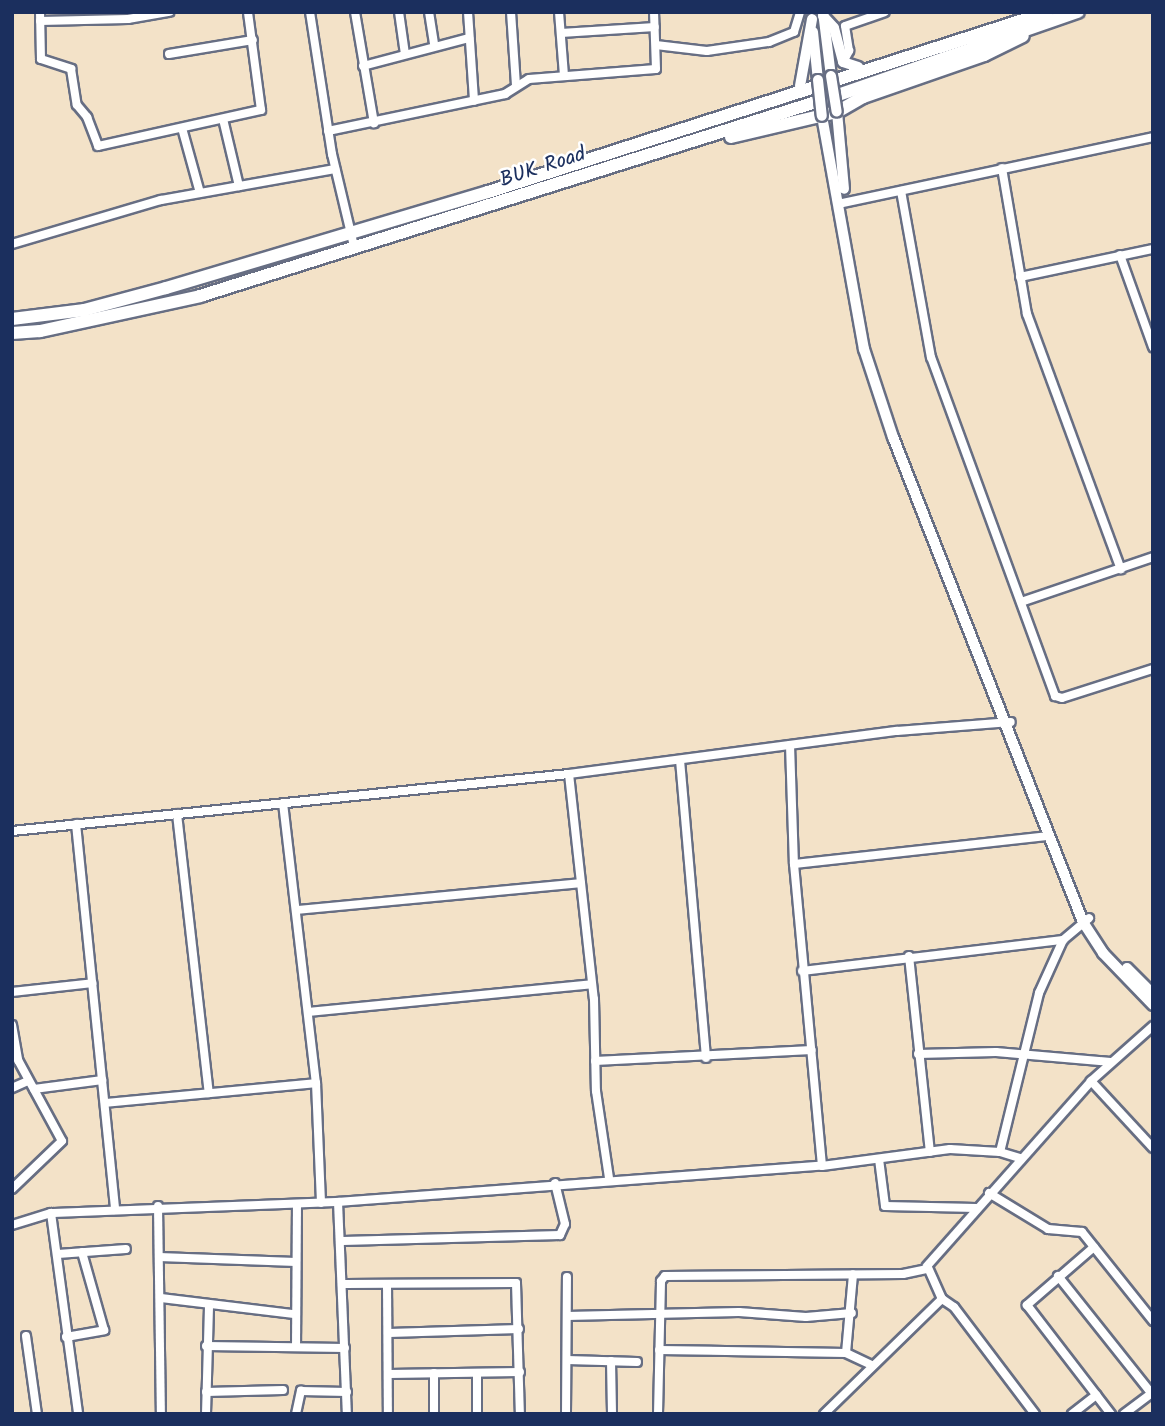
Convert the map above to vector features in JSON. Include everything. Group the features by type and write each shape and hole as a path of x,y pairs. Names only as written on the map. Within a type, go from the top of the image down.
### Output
{"main road":[{"name":"BUK Road","path":"12,333 40,331 200,296 612,166 1029,25 1048,12"},
{"name":"BUK Road","path":"12,319 95,307 1078,12"},
{"path":"817,15 834,27 843,62 858,66"},
{"path":"817,15 836,111 842,203"},
{"path":"817,15 818,80 822,116 842,203 864,349 1049,836 1086,920 1103,953 1153,1005"},
{"path":"800,86 817,15"},
{"path":"594,158 858,66 984,27 1029,25"},
{"path":"612,166 640,164 774,124 822,116 863,97 1007,46 1029,25"},
{"path":"1007,724 1086,920 1108,949 1153,994"}],"street":[{"path":"169,12 128,19 40,16 41,59 71,69 77,106 87,117 96,145 261,110 248,12"},
{"path":"310,12 335,169 354,246"},
{"path":"355,12 374,123"},
{"path":"399,12 405,54"},
{"path":"429,12 434,44"},
{"path":"468,12 474,101"},
{"path":"328,131 512,92 516,85 511,12"},
{"path":"559,12 564,75"},
{"path":"516,85 564,75 656,69 654,12"},
{"path":"656,45 692,52 769,41 794,32 800,12"},
{"path":"843,62 849,51 845,26 885,12"},
{"path":"561,33 655,27"},
{"path":"363,66 434,44 469,38"},
{"path":"169,54 253,40"},
{"path":"223,119 239,186"},
{"path":"182,128 200,192"},
{"path":"842,203 1153,137"},
{"path":"1002,168 1027,314 1121,569"},
{"path":"12,244 200,192 335,169"},
{"path":"901,191 930,357 1059,698 1153,669"},
{"path":"1020,277 1153,249"},
{"path":"1121,255 1153,347"},
{"path":"1021,602 1153,557"},
{"path":"12,831 569,774 944,726 1007,724"},
{"path":"790,745 794,864 822,1166"},
{"path":"680,760 706,1058"},
{"path":"569,774 592,984 595,1061 609,1178"},
{"path":"283,803 316,1083 321,1203"},
{"path":"177,814 209,1093"},
{"path":"76,824 116,1210"},
{"path":"794,864 1049,836"},
{"path":"297,910 581,883"},
{"path":"1000,1152 1039,993 1063,940 1086,920"},
{"path":"803,971 909,956 1063,940"},
{"path":"909,956 930,1152"},
{"path":"12,992 93,983"},
{"path":"308,1012 592,984"},
{"path":"12,1025 15,1061 62,1141 12,1189"},
{"path":"657,1414 660,1317 665,1276 853,1274 927,1269 989,1193 1091,1081 1153,1027"},
{"path":"595,1061 706,1058 812,1050"},
{"path":"918,1054 1022,1054 1111,1062"},
{"path":"12,1088 102,1080"},
{"path":"1091,1081 1153,1148"},
{"path":"105,1103 316,1083"},
{"path":"12,1225 51,1213 158,1206 298,1205 609,1178 822,1166 930,1152 1000,1152 1020,1158"},
{"path":"879,1159 885,1206 976,1208"},
{"path":"343,1241 560,1235 565,1224 555,1183"},
{"path":"989,1193 1048,1229 1082,1232 1153,1321"},
{"path":"338,1202 345,1284 347,1414"},
{"path":"296,1347 294,1314 298,1205"},
{"path":"158,1206 161,1298 160,1414"},
{"path":"51,1213 78,1414"},
{"path":"1094,1247 1027,1305 1111,1414"},
{"path":"58,1254 126,1249"},
{"path":"66,1338 103,1330 82,1252"},
{"path":"159,1257 296,1262"},
{"path":"927,1269 942,1299 954,1307 1035,1414"},
{"path":"846,1353 852,1313 853,1274"},
{"path":"1058,1276 1152,1392 1124,1414"},
{"path":"566,1414 567,1277"},
{"path":"345,1284 516,1283 520,1414"},
{"path":"387,1284 388,1414"},
{"path":"161,1298 294,1314"},
{"path":"824,1414 942,1299"},
{"path":"206,1414 209,1305"},
{"path":"567,1316 660,1317 739,1312 806,1317 852,1313"},
{"path":"389,1333 519,1329"},
{"path":"26,1336 37,1414"},
{"path":"206,1346 345,1348"},
{"path":"659,1350 846,1353 872,1365"},
{"path":"567,1360 637,1362"},
{"path":"611,1361 612,1414"},
{"path":"389,1374 520,1372"},
{"path":"433,1414 434,1373"},
{"path":"477,1374 477,1414"},
{"path":"206,1392 283,1390"},
{"path":"296,1414 301,1391 347,1391"},
{"path":"1072,1414 1096,1395"}]}
